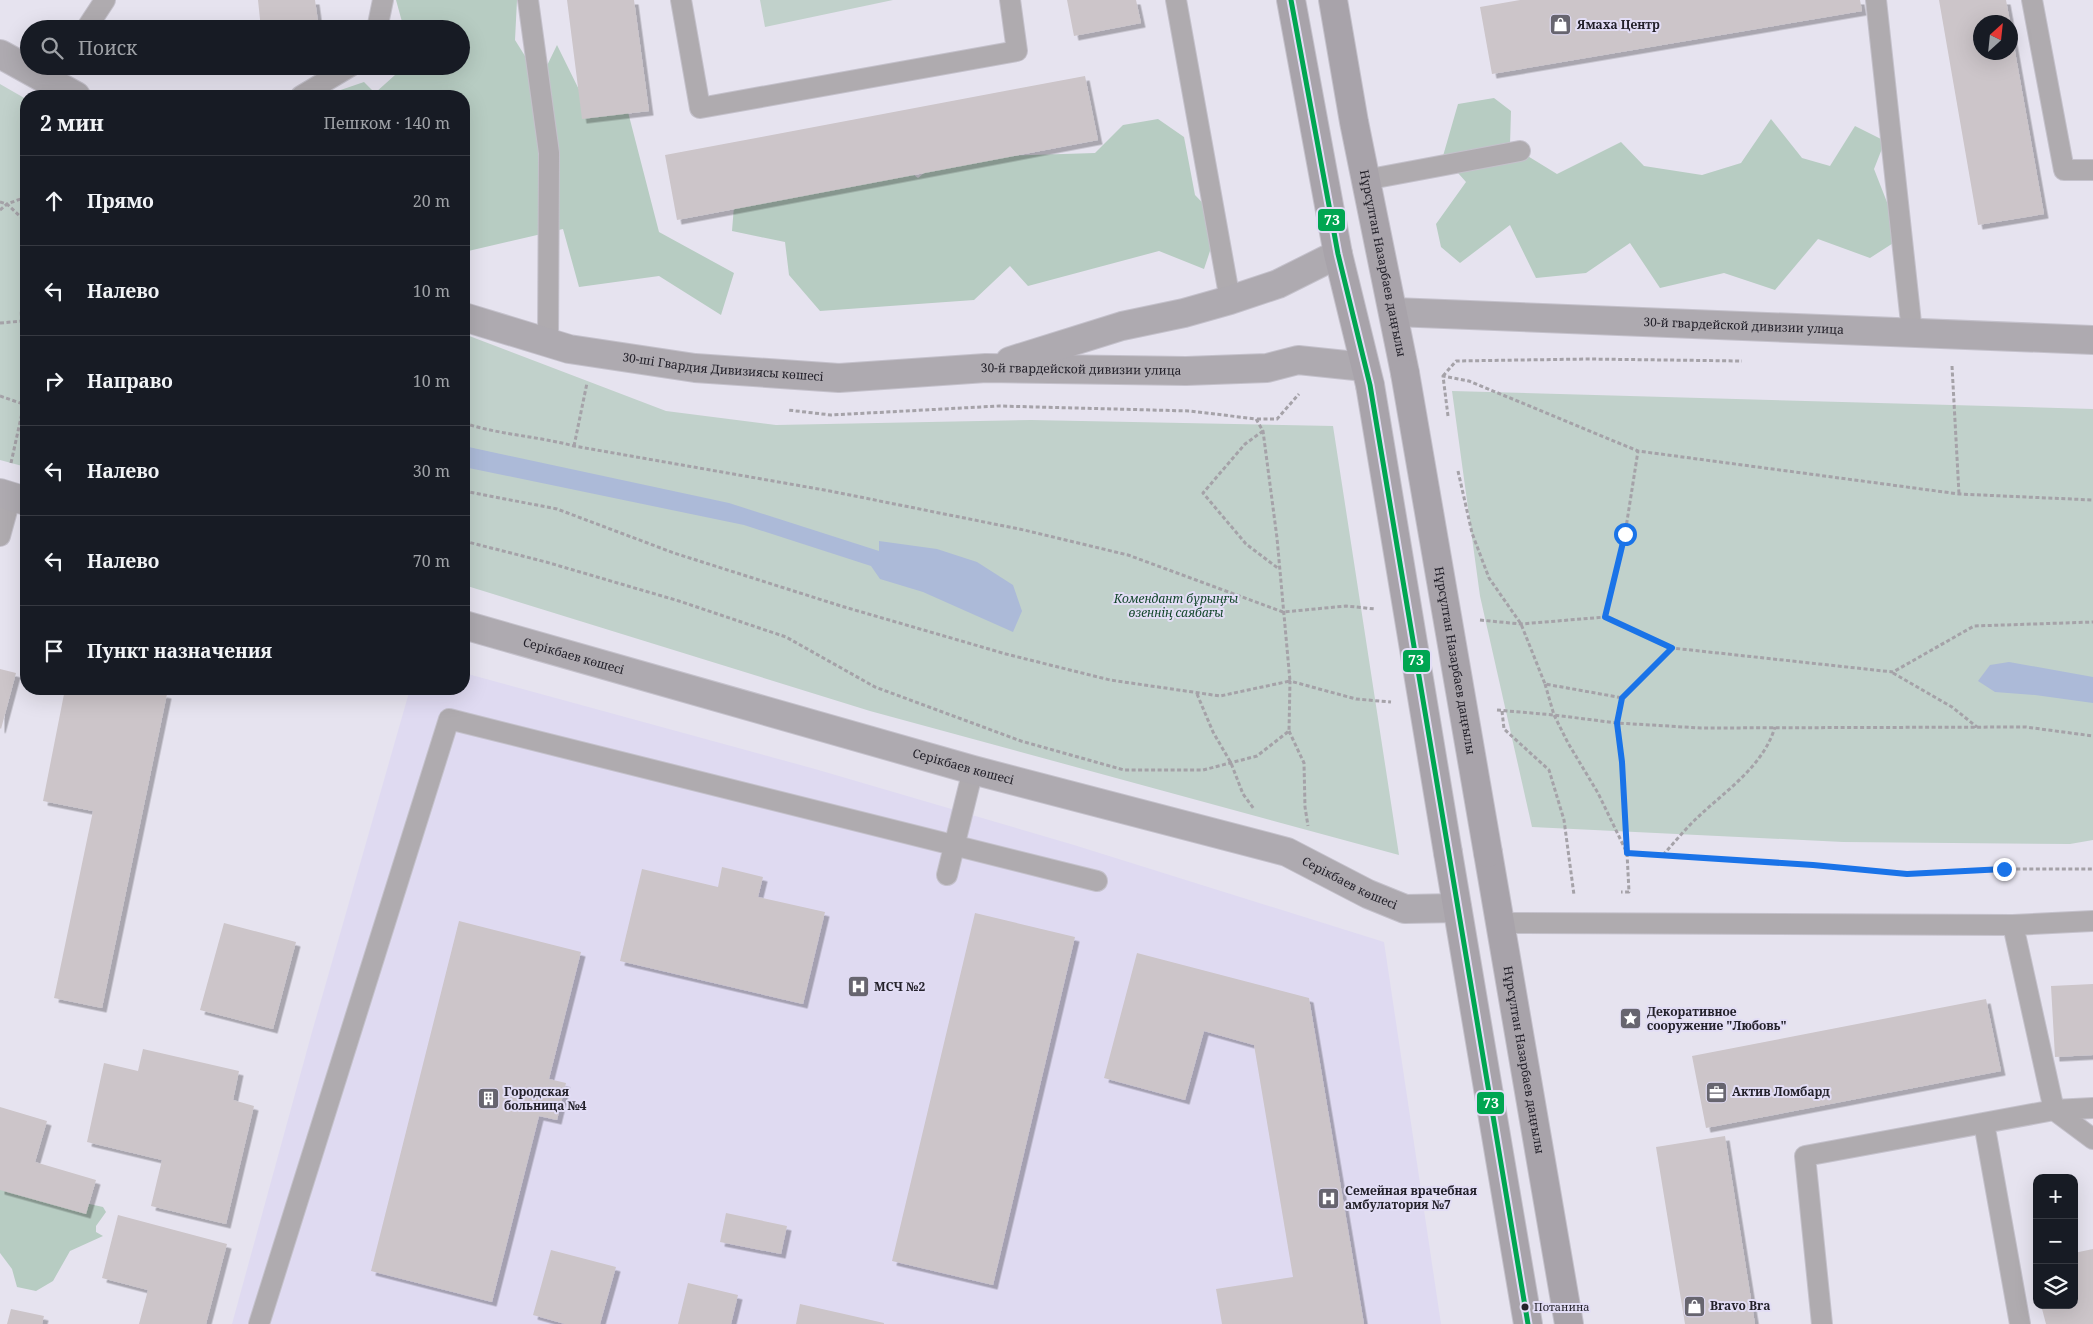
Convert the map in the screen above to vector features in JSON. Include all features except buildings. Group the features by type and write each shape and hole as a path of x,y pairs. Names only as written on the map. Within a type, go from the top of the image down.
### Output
{"main road":[{"path":"1291,0 1338,254 1367,376 1528,1324"},
{"name":"Нұрсұлтан Назарбаев даңғылы","path":"1333,0 1365,180 1394,312 1405,373 1569,1324"}],"street":[{"path":"0,54 20,61"},
{"path":"56,75 70,90"},
{"name":"30-й гвардейской дивизии улица","path":"986,368 1122,326 1184,313 1230,300 1278,284 1338,254"},
{"name":"30-й гвардейской дивизии улица","path":"1394,312 2093,340"},
{"name":"30-ші Гвардия Дивизиясы көшесі","path":"470,319 569,349 696,368 839,378 986,368"},
{"name":"30-й гвардейской дивизии улица","path":"986,368 1186,371 1267,368 1298,360 1367,376"},
{"name":"Серікбаев көшесі","path":"470,627 973,770 1287,852 1368,894 1405,909 1457,908"}],"lane":[{"path":"92,20 105,0"},
{"path":"379,20 383,0"},
{"path":"528,0 549,153 548,343"},
{"path":"681,0 700,108 1017,50 1010,0"},
{"path":"1176,0 1230,300"},
{"path":"1876,0 1912,332"},
{"path":"2032,0 2064,170 2093,170"},
{"path":"311,90 336,75"},
{"path":"1365,180 1520,151"},
{"path":"0,536 12,490"},
{"path":"259,1324 449,719 1097,881"},
{"path":"947,875 973,770"},
{"path":"1500,923 2013,925 2093,921"},
{"path":"2013,925 2054,1110 2093,1139"},
{"path":"1822,1324 1805,1156 2054,1110 2093,1108"},
{"path":"1984,1123 2020,1324"}],"path":[{"path":"0,210 7,204 20,199"},
{"path":"0,202 7,204 20,216"},
{"path":"0,323 20,323"},
{"path":"1449,422 1443,376 1456,361 1588,359 1745,361"},
{"path":"1944,363 1952,363 1959,494"},
{"path":"1438,372 1443,376 1470,381 1638,451 1959,494 2093,500"},
{"path":"574,446 588,382"},
{"path":"1256,419 1277,419 1302,391"},
{"path":"0,396 20,402"},
{"path":"470,425 485,430 551,440 574,446 830,491 1024,530 1128,555 1283,612 1346,606"},
{"path":"1279,569 1246,544 1203,493 1245,444 1263,430 1277,538 1290,681 1289,730 1304,763 1305,807 1309,830"},
{"path":"12,490 20,437"},
{"path":"1605,617 1625,534 1638,451"},
{"path":"1457,468 1472,533 1489,578 1521,624 1545,684 1554,715 1568,743 1598,793 1627,853"},
{"path":"470,492 557,509 674,554 841,606 1006,654 1110,680 1220,696 1290,681 1356,699"},
{"path":"470,543 546,562 679,601 786,638 876,687 1021,741 1124,770 1203,770 1257,756 1289,730"},
{"path":"1521,624 1605,617 1672,648 1893,672 1952,706 1977,727"},
{"path":"1893,672 1974,626 2093,622"},
{"path":"1620,892 1629,892 1622,762 1617,723 1622,698 1672,648"},
{"path":"1545,684 1622,698"},
{"path":"1197,694 1243,794 1260,816"},
{"path":"1502,711 1504,729 1550,770 1564,820 1574,896"},
{"path":"1554,715 1617,723 1701,728 2026,727 2093,736"},
{"path":"1662,855 1697,818 1736,785 1770,742 1775,727"},
{"path":"1627,853 1813,865 1907,874 2004,869 2093,869"},
{"path":"1566,899 1583,895"}],"shaded area":[{"name":"МСЧ №2","path":"470,675 815,769 1074,845 1384,942 1441,1324 232,1324 312,1032 408,695 470,695"}],"green space":[{"path":"396,0 517,0 515,40 540,80 557,45 592,116 628,112 659,232 734,273 721,315 659,276 579,287 563,229 470,251 470,90 378,90 395,75 470,75 470,20 402,20"},
{"path":"760,0 893,0 765,27"},
{"path":"364,82 372,90 341,90"},
{"path":"0,84 20,96 20,465 0,460"},
{"path":"1494,98 1511,111 1510,145 1557,174 1621,142 1644,166 1702,175 1741,163 1771,119 1802,158 1830,166 1855,126 1885,141 1874,169 1901,238 1870,258 1818,239 1775,290 1724,273 1660,288 1630,243 1586,273 1536,278 1510,225 1460,263 1441,247 1436,224 1466,182 1443,156 1458,104"},
{"path":"1158,119 1184,137 1195,195 1220,221 1204,269 1159,251 1028,286 1010,266 974,300 820,311 789,275 785,242 732,231 734,206 895,161 918,178 942,158 1095,153 1123,125"},
{"name":"Комендант бұрыңғы өзеннің саябағы","path":"470,336 666,411 776,425 1031,420 1333,426 1399,855 870,711 470,587"},
{"path":"1452,391 2093,409 2093,840 2070,844 1843,842 1532,827 1480,596"},
{"path":"0,1161 76,1201 103,1207 106,1212 96,1226 96,1232 103,1236 70,1251 53,1281 36,1291 17,1287 12,1269 0,1253"}],"water":[{"path":"470,447 729,503 879,551 879,541 937,549 977,562 1013,585 1022,611 1013,632 923,592 880,579 871,566 744,525 470,468"},
{"path":"2009,662 2093,677 2093,703 1995,692 1978,681 1990,665"}],"transit line":[{"name":"73","path":"1291,0 1338,254 1370,385 1528,1324"}],"place":[{"name":"Ямаха Центр","path":"1561,25"},
{"name":"МСЧ №2","path":"858,987"},
{"name":"Декоративное сооружение \"Любовь\"","path":"1631,1019"},
{"name":"Актив Ломбард","path":"1716,1092"},
{"name":"Городская больница №4","path":"488,1099"},
{"name":"Семейная врачебная амбулатория №7","path":"1329,1198"},
{"name":"Bravo Bra","path":"1694,1306"},
{"name":"Потанина","path":"1525,1307"}],"route":[{"path":"1625,534 1605,617 1672,648 1622,698 1617,723 1622,762 1627,853 1813,865 1907,874 2004,869"}]}
